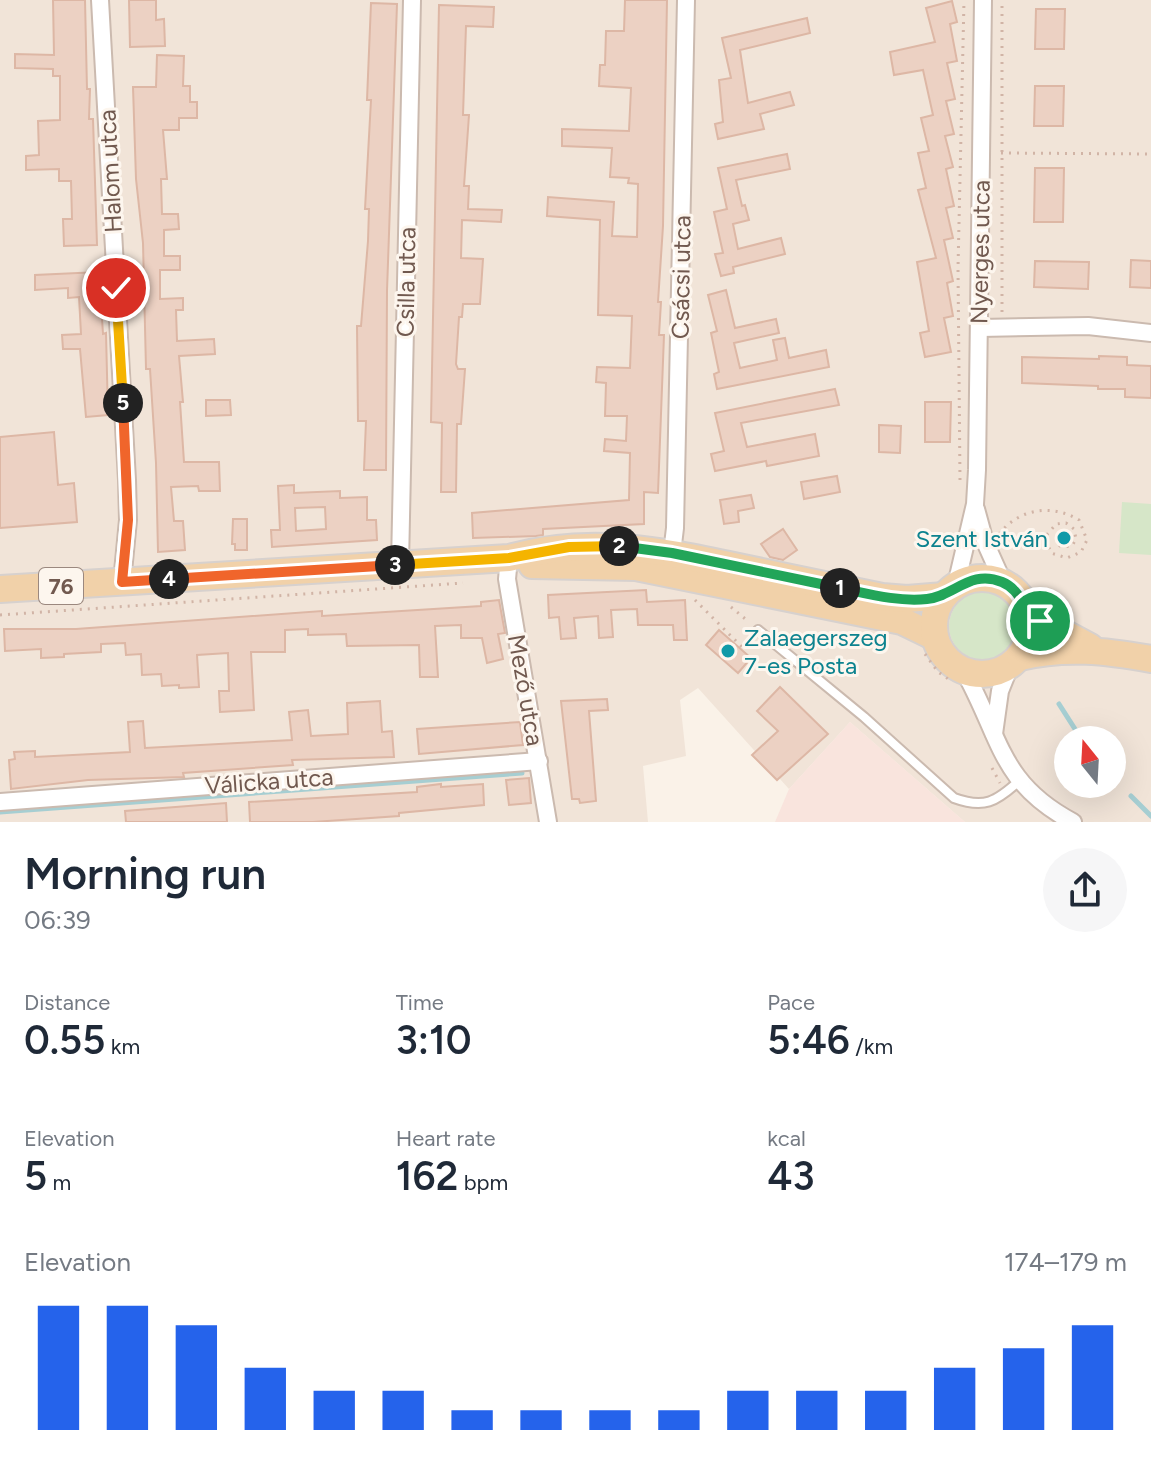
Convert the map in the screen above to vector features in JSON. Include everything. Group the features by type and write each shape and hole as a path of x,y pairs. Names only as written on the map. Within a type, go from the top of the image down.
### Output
{"main road":[{"name":"76","path":"0,589 509,558 536,551 601,546 672,553 882,597 916,599 950,591 971,579 987,578 1003,582"},
{"name":"76","path":"509,558 537,566 593,565 649,569 902,621 935,637 947,659 964,671"},
{"path":"1003,582 1025,602 1030,615 1028,644 1015,662"},
{"path":"935,637 935,616 950,591"},
{"path":"1030,615 1093,648"},
{"path":"964,671 982,675 1042,651 1093,648 1151,659"}],"street":[{"name":"Halom utca","path":"100,0 127,480 128,520 122,582"},
{"name":"Csilla utca","path":"400,564 412,0"},
{"name":"Csácsi utca","path":"672,553 676,513 686,0"},
{"name":"Nyerges utca","path":"950,591 975,504 983,0"},
{"path":"980,328 1088,326 1151,333"},
{"name":"Nyerges utca","path":"975,504 985,542 1003,582"},
{"name":"Mező utca","path":"509,558 507,579 548,822"},
{"path":"994,734 1000,691 1015,662"},
{"path":"964,671 999,749 1019,781 1054,812 1073,822"},
{"name":"Válicka utca","path":"0,802 539,761"}],"lane":[{"path":"758,630 864,717 954,798 972,805 990,803 1019,781"}],"path":[{"path":"960,483 958,268 964,0"},
{"path":"1002,0 1002,327"},
{"path":"981,153 1151,154"},
{"path":"994,540 1007,524 1021,515 1052,510 1079,520 1087,540 1081,552 1067,558 1051,553 1045,537 1052,526 1060,523 1070,525 1076,534 1075,543 1062,547 1058,545 1059,540"},
{"path":"0,615 475,582"},
{"path":"723,601 758,630"},
{"path":"695,602 705,608 743,648 747,643"}],"shaded area":[{"path":"0,0 1151,0 1151,822 965,822 850,722 789,789 698,688 680,700 686,756 643,766 648,822 0,822"},
{"path":"850,722 965,822 775,822 789,789"}],"green space":[{"path":"1122,502 1151,504 1151,555 1119,553"},
{"path":"990,592 1011,607 1017,626 1015,639 1007,650 990,660 976,660 959,650 951,639 949,619 959,602 970,594"}],"building":[{"path":"53,0 85,0 97,245 64,246 63,219 72,219 71,181 59,181 59,169 26,170 26,156 39,155 38,121 60,120 60,76 53,76 53,69 15,68 15,54 54,55"},
{"path":"129,0 156,0 156,20 164,19 165,46 130,47"},
{"path":"625,0 667,0 663,226 658,302 661,302 659,335 664,335 658,493 644,492 644,524 543,529 543,535 536,536 473,538 472,513 629,500 630,453 604,451 605,439 626,441 627,416 605,416 606,383 596,382 597,367 630,368 632,316 598,315 600,220 547,216 548,197 614,202 612,236 637,237 638,184 628,183 629,178 610,177 612,148 562,146 562,129 629,131 631,88 599,86 600,65 605,65 606,31 624,31"},
{"path":"952,1 957,22 950,24 957,61 947,63 955,99 946,101 954,134 945,136 953,167 946,169 954,206 946,208 953,238 944,240 953,281 947,283 953,316 944,318 951,352 925,357 920,333 929,331 917,262 936,258 918,190 926,188 918,153 929,151 921,118 933,115 923,70 894,75 890,52 935,42 926,8"},
{"path":"371,3 397,4 387,291 386,470 364,470 366,421 358,421 357,326 361,326 369,209 365,209 371,100 367,100"},
{"path":"439,5 494,7 493,27 466,26 463,115 469,115 464,186 469,186 468,209 502,210 501,222 462,220 461,258 483,259 480,304 463,304 462,317 459,317 456,364 458,369 465,369 461,424 457,424 456,492 441,492 442,423 431,422"},
{"path":"1036,9 1065,9 1064,49 1035,49"},
{"path":"807,18 810,33 740,50 748,103 790,92 794,105 760,114 764,129 718,139 715,124 723,122 719,80 731,78 722,38"},
{"path":"157,55 184,56 183,86 190,86 190,102 197,102 197,118 179,118 179,130 163,130 167,179 161,179 162,214 178,214 179,229 164,230 164,256 180,256 180,270 160,270 160,299 183,298 183,310 176,310 177,341 214,339 215,354 179,356 183,402 180,402 184,462 219,462 220,491 199,491 198,486 171,487 174,521 183,521 185,550 158,552 156,463 150,369 146,369 143,243 136,179 133,87 156,87"},
{"path":"1035,86 1064,86 1063,126 1034,126"},
{"path":"787,154 790,169 736,180 749,220 733,224 738,249 781,238 785,254 733,267 734,273 721,276 715,254 723,253 714,212 727,209 718,168"},
{"path":"1035,168 1064,168 1063,222 1034,222"},
{"path":"1131,260 1151,261 1151,288 1130,287"},
{"path":"1035,261 1089,262 1088,289 1034,287"},
{"path":"99,272 103,334 106,333 108,415 86,417 80,349 63,349 62,335 81,334 79,297 68,298 68,288 35,290 35,275"},
{"path":"726,290 735,328 776,319 779,333 734,343 740,368 777,360 773,340 785,338 789,358 826,350 829,367 717,389 714,374 719,372 711,333 717,331 708,295"},
{"path":"1099,356 1127,357 1127,365 1151,366 1151,398 1125,397 1125,389 1022,383 1022,357 1099,359"},
{"path":"835,389 839,405 741,423 747,447 815,434 819,456 767,466 766,461 715,471 711,454 724,451 715,413"},
{"path":"206,400 230,400 231,415 206,416"},
{"path":"925,402 951,402 950,442 925,442"},
{"path":"879,425 901,426 900,453 879,452"},
{"path":"54,432 58,485 74,483 77,522 0,528 0,437"},
{"path":"837,476 840,492 804,499 801,482"},
{"path":"294,485 294,493 340,491 340,498 367,497 367,520 376,520 377,540 272,547 271,530 280,530 278,486","holes":["325,507 326,529 296,531 295,508"]},
{"path":"751,495 754,508 738,511 739,522 724,524 720,500"},
{"path":"233,519 247,519 247,550 235,550 235,544 232,544"},
{"path":"783,529 797,550 783,560 770,557 761,544"},
{"path":"646,590 647,602 685,600 687,640 674,640 673,625 638,625 637,609 611,610 613,637 599,638 598,616 574,618 576,638 561,639 559,617 549,618 548,595"},
{"path":"499,600 505,633 498,634 503,659 487,663 482,638 461,638 461,625 435,626 438,677 420,677 419,645 347,646 346,634 308,635 308,629 285,630 285,652 251,652 254,710 220,712 219,691 229,691 228,653 197,655 199,687 179,688 179,685 162,686 161,674 142,675 141,654 126,655 125,643 101,644 101,652 64,654 64,657 41,658 41,649 5,651 4,629 76,629 322,611 322,616 481,606 481,602"},
{"name":"Zalaegerszeg 7-es Posta","path":"719,630 751,658 738,673 706,645"},
{"path":"780,687 828,734 777,780 752,755 778,731 757,711"},
{"path":"607,699 608,710 589,711 596,801 580,803 579,799 572,799 561,701"},
{"path":"380,701 382,732 392,731 394,757 292,760 293,765 183,773 184,777 88,780 11,789 9,760 15,759 14,752 35,751 35,757 130,752 128,722 143,721 145,748 292,740 289,712 308,710 311,736 348,734 347,703"},
{"path":"520,722 523,745 419,754 417,729"},
{"path":"529,778 531,803 509,805 506,780"},
{"path":"441,784 441,787 483,784 484,805 399,813 399,816 313,822 250,822 249,802 417,792 417,787"},
{"path":"226,803 227,822 126,822 125,811"}],"waterway":[{"path":"1059,704 1073,726"},
{"path":"0,812 522,773"},
{"path":"1131,796 1151,816"}],"place":[{"name":"Szent István","path":"1064,538"},
{"name":"Zalaegerszeg 7-es Posta","path":"728,651"}],"route":[{"path":"116,288 128,520 122,582 509,558 569,547 638,547 882,597 924,599 944,596 956,585 971,579 987,578 1003,582 1015,590 1025,602 1030,615 1040,621"}]}
